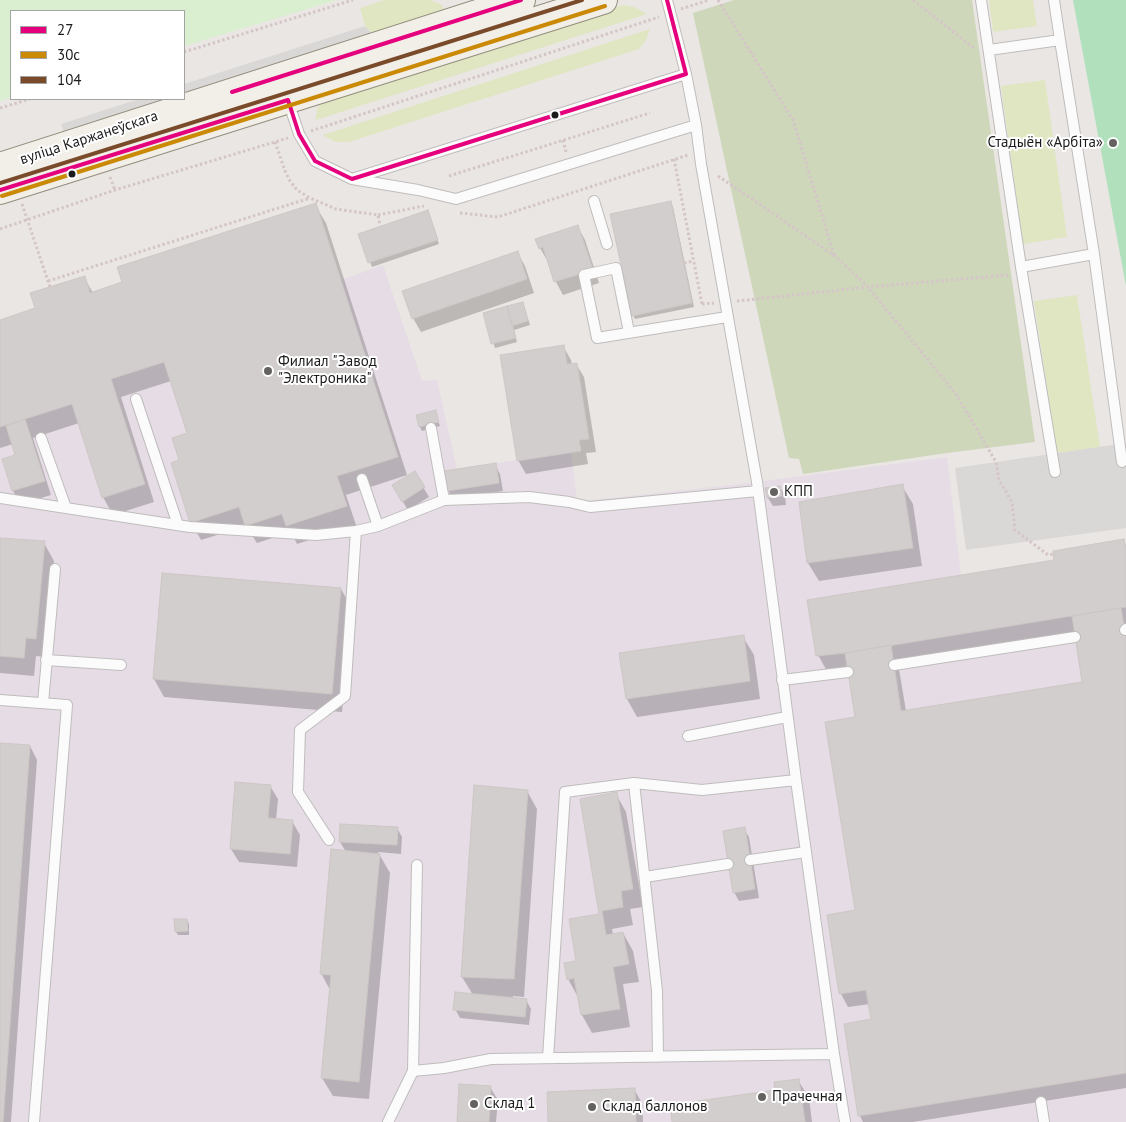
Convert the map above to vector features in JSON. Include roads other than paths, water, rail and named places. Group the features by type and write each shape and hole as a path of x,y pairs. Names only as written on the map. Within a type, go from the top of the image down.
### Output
{"main road":[{"name":"вуліца Каржанеўскага","path":"0,167 521,0"},
{"name":"вуліца Каржанеўскага","path":"11,197 288,100 603,0"}],"lane":[{"path":"666,0 686,74 696,125 700,164 758,491 787,717 845,1122"},
{"path":"981,0 1054,472"},
{"path":"1054,0 1094,254 1122,462"},
{"path":"989,50 1060,40"},
{"path":"352,179 686,74"},
{"path":"288,100 299,134 315,161 352,179 418,190 456,199 696,125"},
{"path":"594,201 607,244"},
{"path":"1022,271 1094,254"},
{"path":"629,332 616,268 584,275 596,338 727,317"},
{"path":"136,399 178,525"},
{"path":"431,428 444,500"},
{"path":"41,438 66,508"},
{"path":"362,479 378,526"},
{"path":"0,498 178,525 316,535 356,531 378,526 444,500 529,497 569,502 590,507 758,491"},
{"path":"328,840 298,792 300,730 345,696 356,531"},
{"path":"43,703 54,570"},
{"path":"894,665 1075,637"},
{"path":"46,660 121,665"},
{"path":"782,680 848,672"},
{"path":"0,700 67,705 34,1122"},
{"path":"688,736 787,717"},
{"path":"548,1058 565,792 634,783 702,790 796,780"},
{"path":"634,783 657,991 658,1057"},
{"path":"750,860 806,852"},
{"path":"388,1122 413,1071 417,864"},
{"path":"645,877 728,864"},
{"path":"413,1071 444,1068 491,1059 834,1054"},
{"path":"1041,1102 1044,1122"}],"place":[{"name":"Стадыён «Арбіта»","path":"1113,143"},
{"name":"Филиал \"Завод \"Электроника\"","path":"268,371"},
{"name":"КПП","path":"774,492"},
{"name":"Прачечная","path":"762,1097"},
{"name":"Склад 1","path":"474,1104"},
{"name":"Склад баллонов","path":"592,1107"}]}
